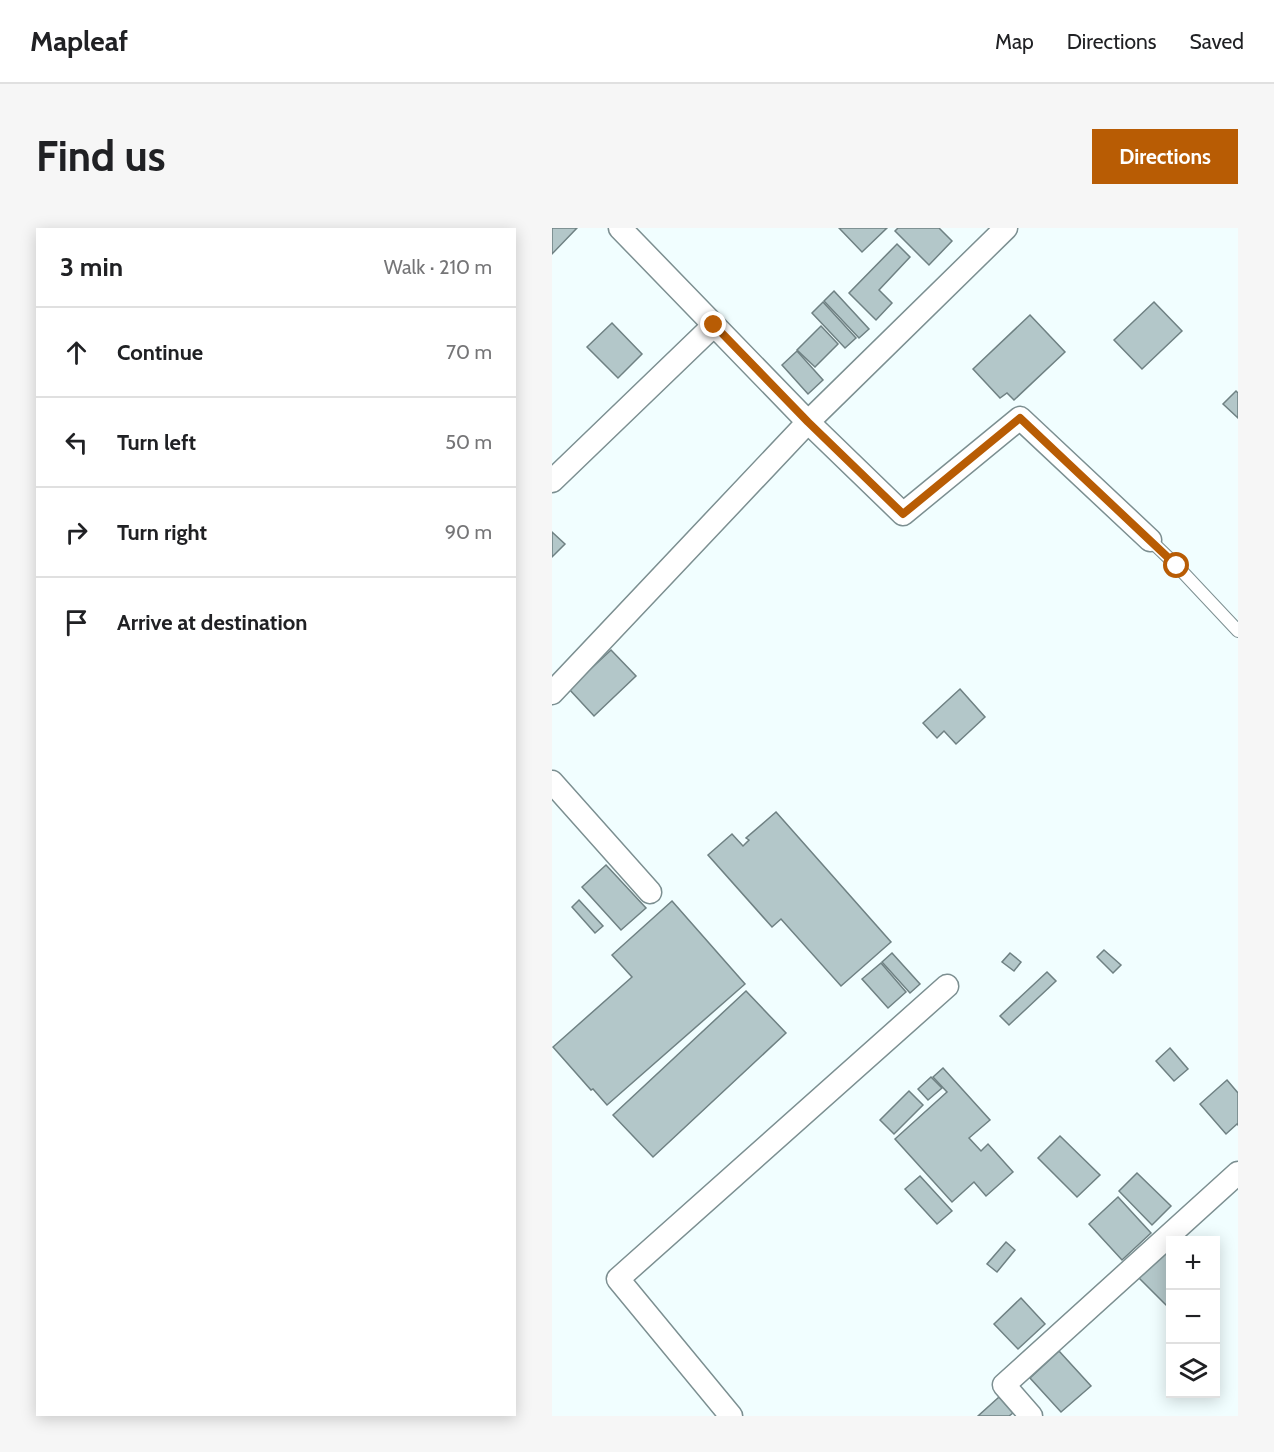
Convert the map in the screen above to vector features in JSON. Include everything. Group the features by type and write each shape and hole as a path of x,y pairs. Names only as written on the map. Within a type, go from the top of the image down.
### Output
{"street":[{"path":"620,228 808,422 903,514 1020,418 1150,540"},
{"path":"552,693 808,422 1006,228"},
{"path":"552,481 714,325"},
{"path":"552,782 650,892"},
{"path":"730,1416 618,1279 947,986"},
{"path":"1031,1416 1004,1385 1238,1173"}],"lane":[{"path":"1150,540 1238,631"}],"building":[{"path":"552,228 577,228 552,254"},
{"path":"839,228 887,228 862,252"},
{"path":"898,228 939,228 952,241 929,265 895,231"},
{"path":"897,244 910,257 879,290 892,303 876,320 849,293"},
{"path":"834,291 869,329 859,338 824,301"},
{"path":"823,302 856,338 845,348 812,313"},
{"path":"1154,302 1182,331 1142,369 1114,340"},
{"path":"1030,315 1065,352 1014,400 1007,393 1000,398 973,369"},
{"path":"612,323 642,354 618,378 587,347"},
{"path":"821,326 838,344 815,367 797,350"},
{"path":"797,351 823,380 808,394 782,365"},
{"path":"1236,391 1238,393 1238,418 1223,404"},
{"path":"552,532 565,544 552,557"},
{"path":"611,650 636,676 594,716 569,689"},
{"path":"960,689 985,717 956,744 944,731 937,738 923,723"},
{"path":"776,812 891,942 841,986 781,919 772,927 708,855 732,834 743,846 749,840 746,838"},
{"path":"606,865 646,908 621,930 582,887"},
{"path":"579,900 603,926 595,933 572,907"},
{"path":"672,901 745,984 607,1105 553,1047 632,977 612,955"},
{"path":"1104,950 1121,965 1113,973 1097,957"},
{"path":"892,953 920,984 910,993 882,962"},
{"path":"1010,953 1021,962 1014,971 1002,962"},
{"path":"881,963 906,992 888,1008 862,979"},
{"path":"1047,972 1056,981 1009,1025 1000,1016"},
{"path":"746,991 786,1033 653,1157 613,1115"},
{"path":"1170,1048 1188,1069 1174,1081 1156,1061"},
{"path":"943,1068 990,1120 969,1138 981,1151 988,1144 1013,1172 986,1196 974,1182 952,1202 895,1139 947,1092 933,1077"},
{"path":"931,1077 942,1088 928,1100 918,1089"},
{"path":"1227,1080 1238,1093 1238,1125 1226,1134 1200,1104"},
{"path":"909,1091 923,1105 894,1134 880,1120"},
{"path":"1060,1136 1100,1175 1077,1197 1038,1158"},
{"path":"1137,1173 1171,1206 1152,1225 1119,1191"},
{"path":"920,1176 952,1211 937,1224 905,1189"},
{"path":"1118,1197 1151,1233 1122,1260 1089,1224"},
{"path":"1006,1242 1015,1250 997,1272 987,1264"},
{"path":"1166,1248 1166,1305 1136,1275"},
{"path":"1021,1298 1045,1324 1018,1349 994,1324"},
{"path":"1059,1351 1091,1386 1061,1412 1030,1378"},
{"path":"999,1397 1013,1413 1009,1416 978,1416"}],"route":[{"path":"714,325 808,422 903,514 1020,418 1177,566"}]}
